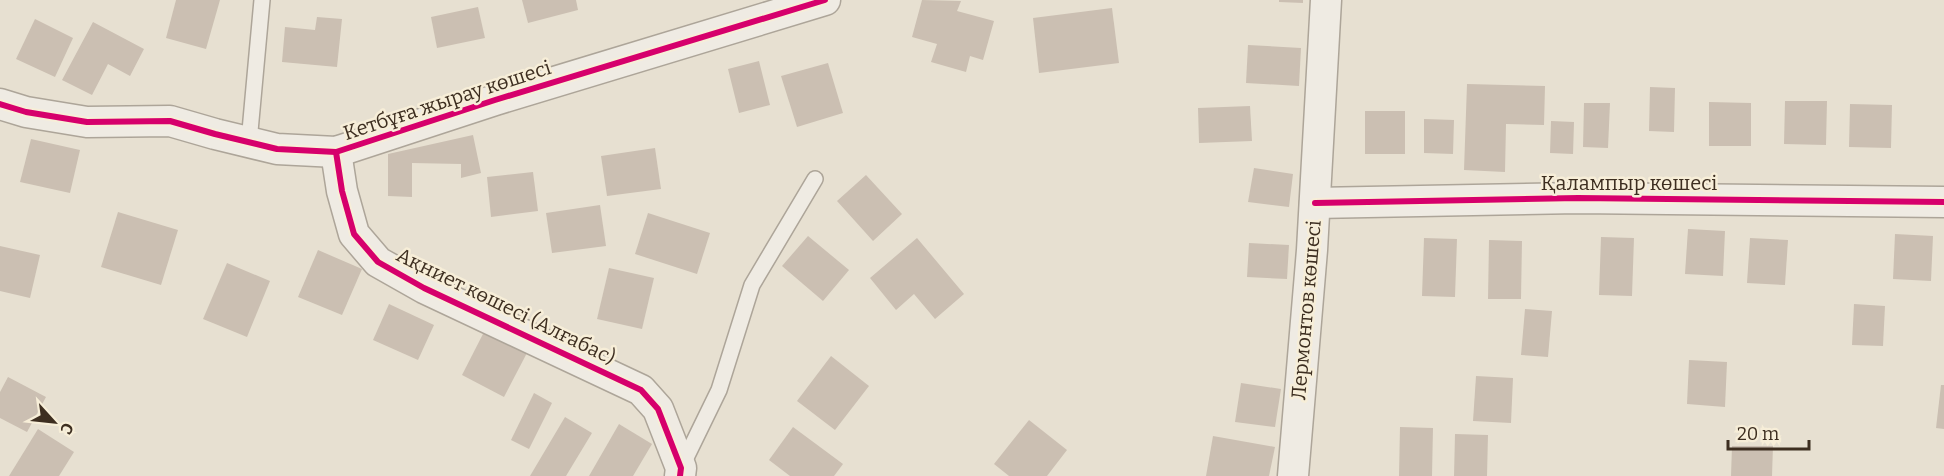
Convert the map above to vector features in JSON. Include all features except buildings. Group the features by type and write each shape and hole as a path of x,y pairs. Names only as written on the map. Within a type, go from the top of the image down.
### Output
{"street":[{"name":"Кетбұға жырау көшесі","path":"0,104 26,112 87,122 170,121 277,149 336,152 495,100 825,0"},
{"name":"Лермонтов көшесі","path":"1293,476 1315,203 1326,0"},
{"name":"Ақниет көшесі (Алғабас)","path":"336,152 342,191 354,234 378,262 424,288 641,390 658,409 681,472"},
{"name":"Қалампыр көшесі","path":"1315,203 1578,198 1944,202"}],"lane":[{"path":"249,142 262,0"},
{"path":"681,472 719,390 752,285 815,179"}],"cycle path":[{"path":"0,104 26,112 87,122 170,121 277,149 336,152 495,100 825,0"},
{"path":"336,152 342,191 354,234 378,262 424,288 641,390 658,409 681,468 680,476"},
{"path":"1315,203 1578,198 1944,202"}]}
